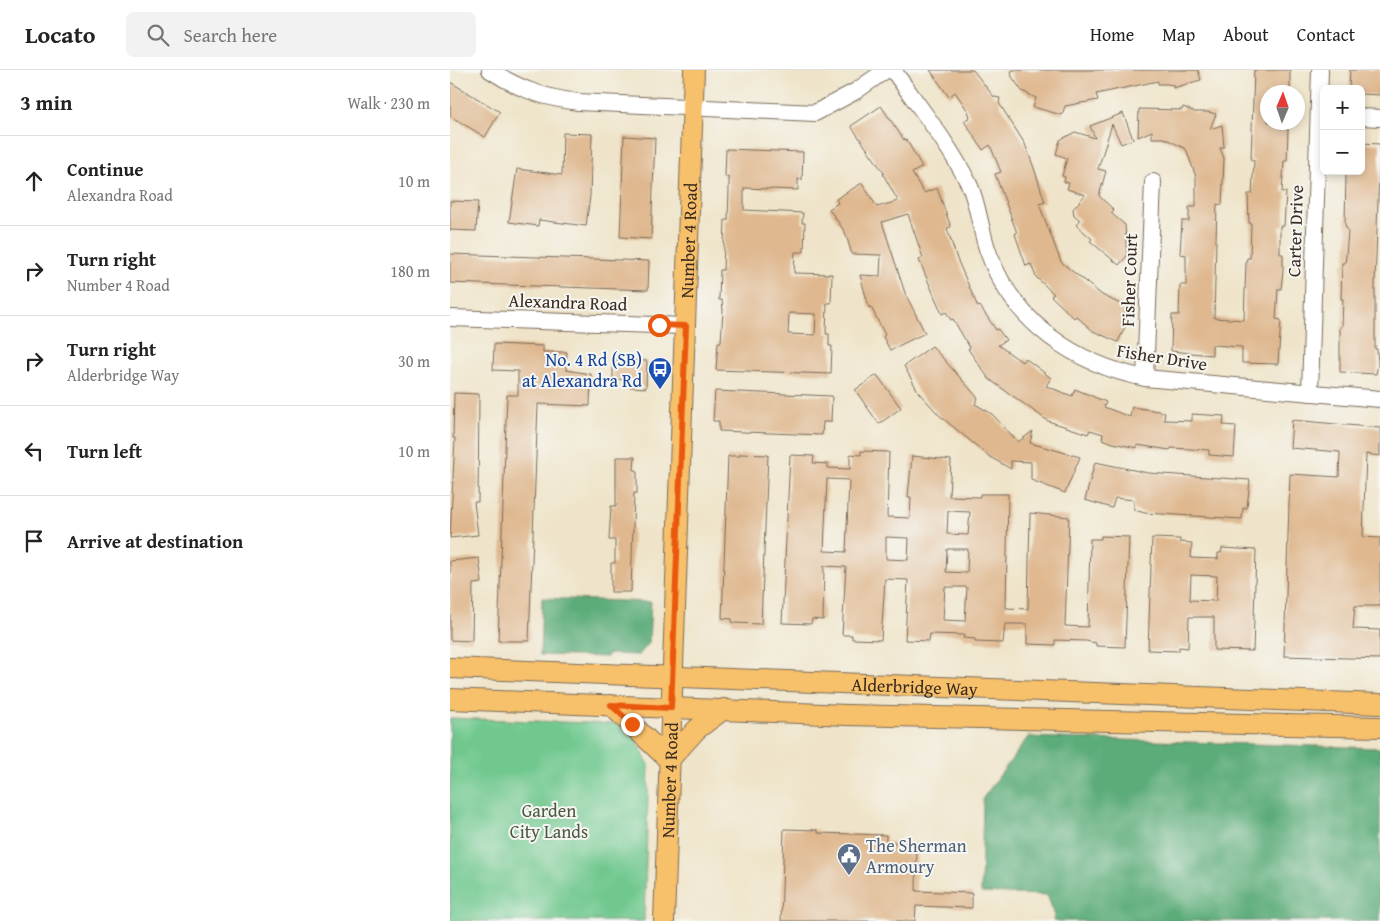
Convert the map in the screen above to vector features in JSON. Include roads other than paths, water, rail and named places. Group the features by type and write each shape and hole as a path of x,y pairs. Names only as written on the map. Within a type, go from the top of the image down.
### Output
{"main road":[{"name":"Number 4 Road","path":"664,921 694,70"},
{"name":"Alderbridge Way","path":"450,668 672,675 1380,704"},
{"name":"Alderbridge Way","path":"450,699 848,715 1380,727"},
{"path":"611,705 669,760 697,729 724,709"},
{"path":"1259,724 1329,714 1380,715"}],"street":[{"path":"490,70 526,91 548,98 578,102 816,113 856,91 886,70"},
{"name":"Fisher Drive","path":"893,70 957,163 974,199 988,254 1008,291 1027,316 1051,338 1081,358 1122,374 1145,378 1380,399"},
{"name":"Carter Drive","path":"1320,70 1320,85"},
{"path":"1365,117 1380,118"},
{"name":"Carter Drive","path":"1310,393 1320,130"},
{"name":"Fisher Court","path":"1145,378 1153,182"},
{"name":"Alexandra Road","path":"450,318 686,326"}],"place":[{"name":"No. 4 Rd (SB) at Alexandra Rd","path":"660,390"},
{"name":"The Sherman Armoury","path":"849,876"}],"park label":[{"name":"Garden City Lands","path":"549,820"}]}
